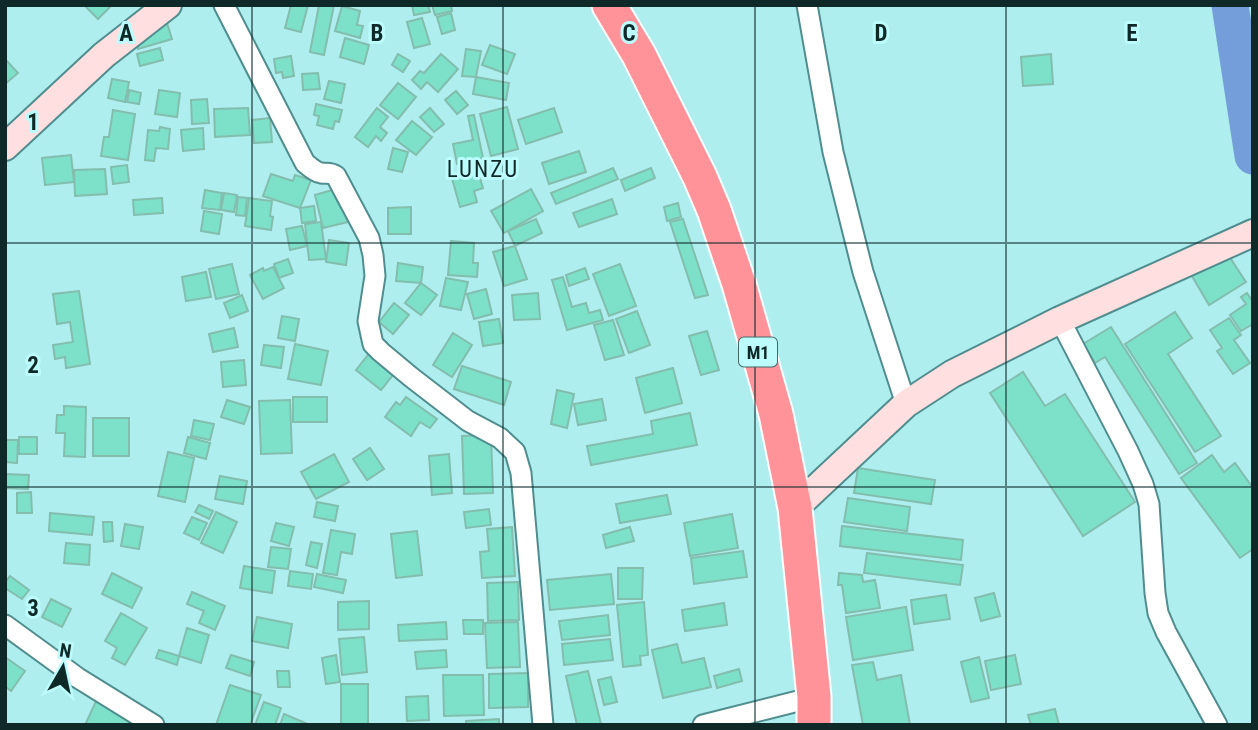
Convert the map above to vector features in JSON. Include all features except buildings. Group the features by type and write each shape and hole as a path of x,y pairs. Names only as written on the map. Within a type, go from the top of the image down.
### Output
{"highway":[{"name":"M1","path":"609,5 639,55 700,177 739,284 776,414 795,508 814,711"}],"street":[{"path":"5,147 104,55 168,5"},
{"path":"224,5 305,163 320,173 332,173 335,176 369,238 375,276 368,321 373,344 459,414 475,426 500,438 515,452 522,487 543,725"},
{"path":"807,5 835,163 863,272 906,404"},
{"path":"795,508 906,404 952,374 1060,320 1253,233"},
{"path":"1060,320 1143,484 1149,504 1158,613 1217,725"},
{"path":"5,625 78,678 154,725"},
{"path":"703,725 814,711"}],"waterway":[{"path":"1230,5 1253,156"}],"district":[{"name":"LUNZU","path":"483,169"}]}
